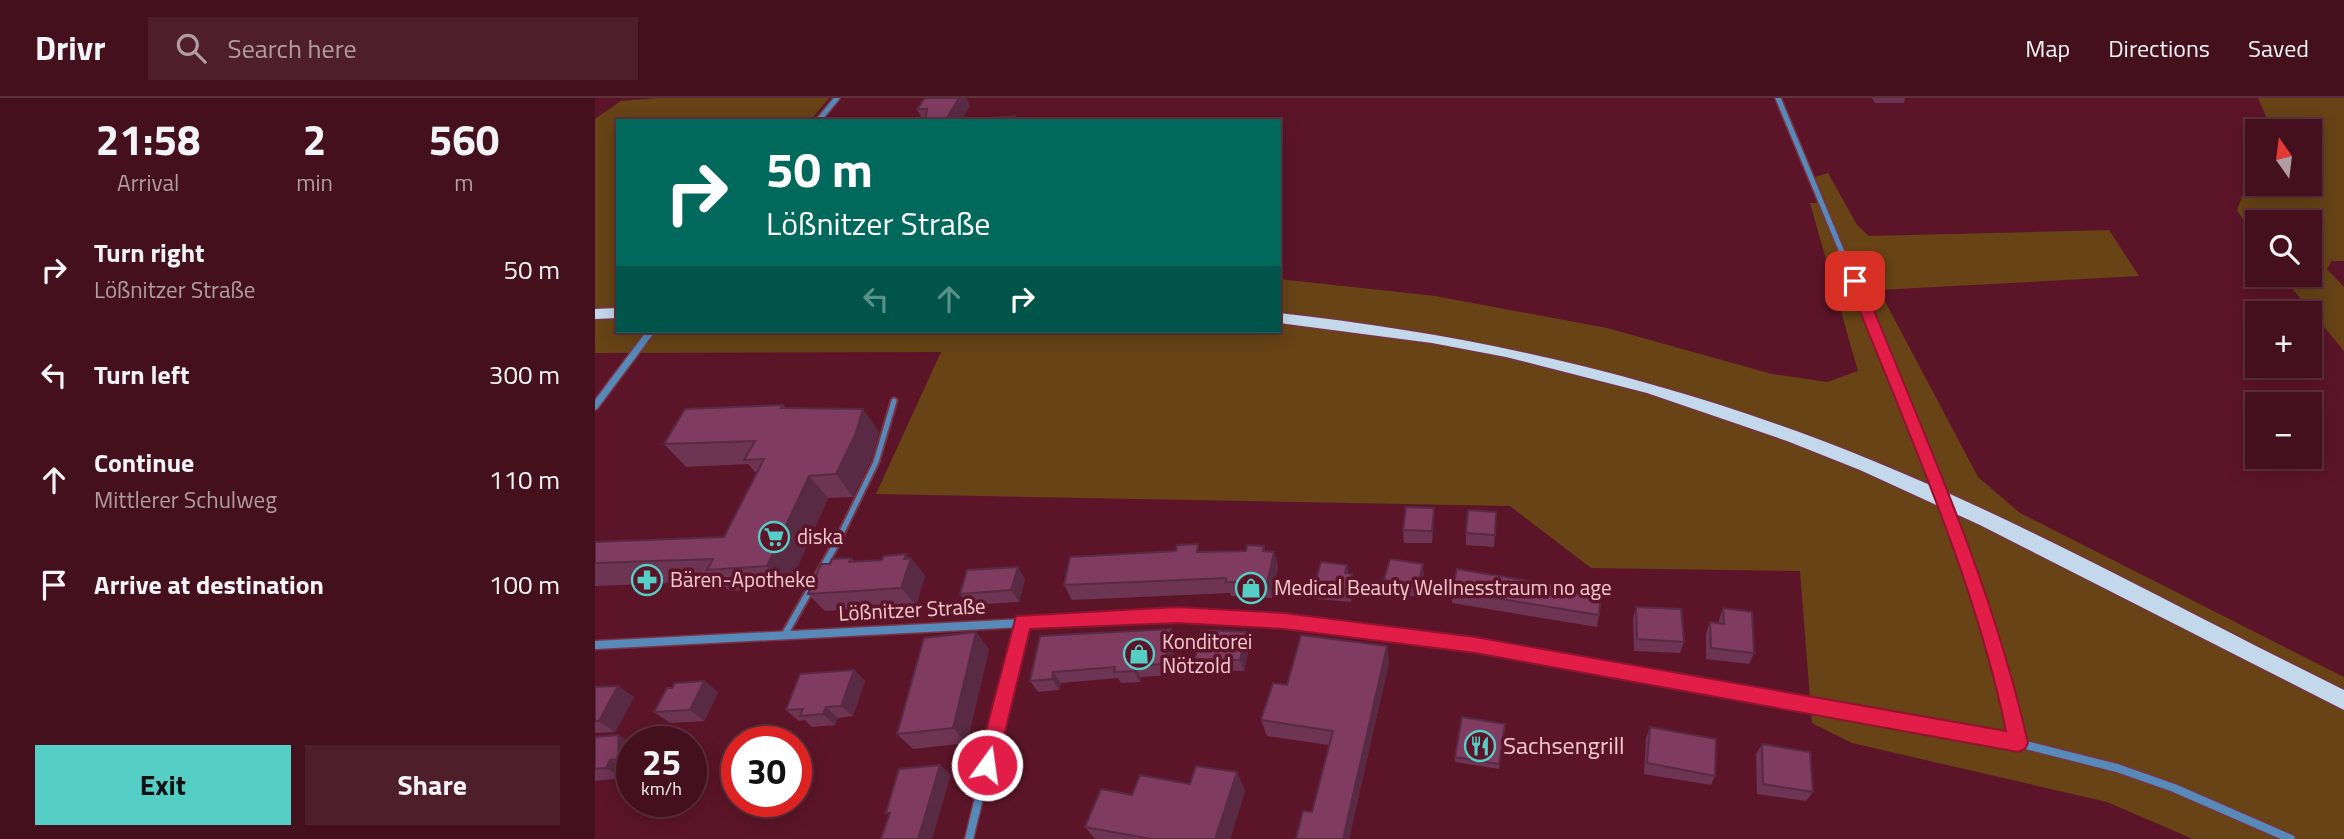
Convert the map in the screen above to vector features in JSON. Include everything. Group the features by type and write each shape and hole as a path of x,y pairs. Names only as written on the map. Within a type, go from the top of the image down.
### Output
{"main road":[{"path":"595,314 616,313"},
{"path":"1281,317 1400,331 1529,355 1654,388 1741,417 1926,492 2344,700"}],"street":[{"path":"820,119 837,98"},
{"path":"1778,98 1925,453 1959,542 2002,668 2018,743"},
{"path":"595,406 649,334"},
{"name":"Lößnitzer Straße","path":"595,645 1177,615 1292,622 1475,645 2018,743 2117,768 2174,788 2291,839"},
{"path":"969,839 1022,622"}],"lane":[{"path":"785,634 850,515 888,436 894,401"}],"shaded area":[{"path":"657,98 829,98 812,119 616,119 616,333 1281,333 1281,279 1435,296 1607,328 1772,374 1827,382 1858,371 1810,203 1826,203 1815,177 1828,173 1857,225 1869,236 2109,230 2139,276 1879,290 1978,477 2020,513 2344,677 2344,839 2193,839 2107,802 1852,743 1812,723 1800,571 1591,568 1510,506 876,494 941,352 595,353 595,119 621,101"},
{"path":"2258,98 2344,98 2344,261 2332,261 2327,269 2344,287 2344,351 2322,324 2322,301 2303,301 2291,287 2322,287 2322,210 2245,210 2245,223 2237,210 2245,188 2245,196 2322,196 2322,119 2267,119"}],"building":[{"path":"925,98 959,98 946,119 925,119 927,109 917,109"},
{"path":"1015,116 1014,119 978,119"},
{"path":"783,405 781,408 863,409 855,435 836,474 809,476 767,566 707,570 713,559 595,563 595,542 724,537 764,459 744,460 755,441 664,444 685,409"},
{"path":"1406,507 1434,508 1432,531 1403,530"},
{"path":"1468,510 1496,512 1495,535 1466,533"},
{"path":"1198,544 1197,552 1246,551 1247,545 1264,546 1263,551 1274,552 1267,583 1226,582 1226,578 1064,585 1070,557 1176,551 1177,545"},
{"path":"906,554 904,559 911,558 901,588 808,594 821,564 830,564 832,559 851,558 849,562 882,560 884,556"},
{"path":"1390,559 1423,564 1418,585 1384,580"},
{"path":"1321,562 1347,565 1345,573 1352,574 1349,590 1314,587"},
{"path":"1018,567 1011,590 960,594 967,570"},
{"path":"1457,569 1601,593 1599,615 1452,591"},
{"path":"1636,607 1681,609 1684,642 1637,639"},
{"path":"1723,608 1752,612 1754,653 1711,648 1710,622 1724,624"},
{"path":"1171,629 1165,664 1135,666 1134,671 1114,672 1115,667 1053,672 1052,679 1030,681 1040,636"},
{"path":"1202,630 1246,632 1240,660 1195,659"},
{"path":"976,632 953,728 897,734 924,638"},
{"path":"1301,635 1387,646 1343,839 1296,839 1303,811 1312,812 1333,731 1261,720 1273,683 1287,685"},
{"path":"854,670 841,706 826,707 823,714 800,716 803,709 786,710 800,674"},
{"path":"704,681 690,710 654,712 667,688 672,688 675,683"},
{"path":"618,686 599,721 595,721 595,687"},
{"name":"Sachsengrill","path":"1462,717 1505,724 1499,764 1455,757"},
{"path":"1650,727 1716,739 1715,776 1647,763"},
{"path":"616,735 616,759 610,760 606,768 595,769 596,737"},
{"path":"1762,744 1810,752 1813,792 1763,784"},
{"path":"940,765 918,839 881,839 890,813 886,813 899,769"},
{"path":"1196,766 1237,772 1215,839 1151,839 1085,827 1101,789 1132,795 1140,775 1190,784"}],"place":[{"name":"diska","path":"774,537"},
{"name":"Bären-Apotheke","path":"647,580"},
{"name":"Medical Beauty Wellnesstraum no age","path":"1251,588"},
{"name":"Konditorei Nötzold","path":"1139,654"},
{"name":"Sachsengrill","path":"1480,746"}],"route":[{"path":"987,765 1022,622 1177,615 1284,621 1475,645 2018,743 2002,668 1959,542 1906,401 1855,281"}]}
